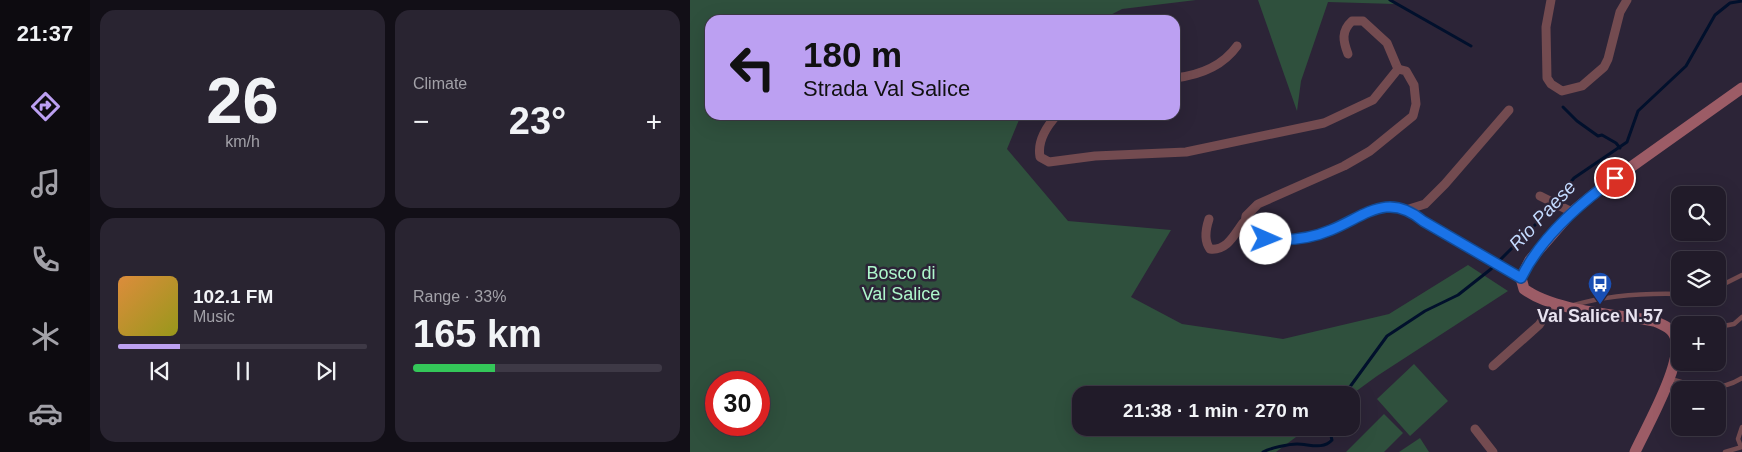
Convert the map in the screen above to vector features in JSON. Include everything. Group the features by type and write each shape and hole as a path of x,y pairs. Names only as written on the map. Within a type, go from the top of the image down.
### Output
{"street":[{"path":"1551,0 1546,26 1546,71 1551,84 1562,91 1582,86 1604,67 1608,60 1620,12 1627,0"},
{"path":"1348,54 1344,43 1344,33 1352,21 1363,21 1387,43 1398,69"},
{"path":"1180,77 1194,76 1215,66 1229,57 1237,46"},
{"path":"1052,120 1047,126 1038,147 1040,157 1049,162 1095,156 1186,152 1324,123 1372,100 1398,69"},
{"path":"1209,219 1206,228 1206,242 1210,249 1213,250 1227,245 1250,212 1258,204 1370,152 1413,116 1416,104 1414,85 1406,71 1398,69"},
{"path":"1671,331 1668,327 1654,321 1554,304 1538,299 1524,289 1521,278 1530,260 1572,212 1600,189 1742,88"},
{"path":"1409,210 1425,204 1446,184 1510,110"},
{"path":"1544,198 1572,212"},
{"path":"1243,223 1246,233 1255,238 1277,240 1302,239 1331,230 1375,210 1394,206 1409,210 1423,221 1521,278"},
{"path":"1493,366 1539,325 1554,304"},
{"path":"1635,452 1671,371"},
{"path":"1475,429 1493,452"}],"lane":[{"path":"1726,283 1742,275"},
{"path":"1567,306 1599,298 1648,293 1671,294"},
{"path":"1726,326 1734,324 1742,317"},
{"path":"1669,378 1696,387 1720,388 1742,378"},
{"path":"1725,452 1741,447 1738,439 1742,427"}],"green space":[{"name":"Bosco di Val Salice","path":"690,0 1196,0 1122,9 1111,15 705,15 705,120 1019,120 1007,149 1068,221 1171,230 1131,297 1182,324 1283,339 1389,314 1468,265 1508,291 1360,388 1360,386 1072,386 1072,436 1297,436 1276,452 690,452"},
{"path":"1258,0 1391,0 1395,4 1328,2 1301,81 1297,111"},
{"path":"1414,364 1448,401 1410,436 1377,399"},
{"path":"1384,414 1403,433 1384,452 1346,452"},
{"path":"1420,438 1429,452 1399,452"}],"waterway":[{"path":"1390,0 1471,46"},
{"name":"Rio Paese","path":"1351,386 1387,336 1425,311 1458,295 1491,269 1537,223 1574,178 1627,142 1638,111 1686,66 1715,15 1730,3 1742,1"},
{"path":"1563,107 1577,121 1598,136 1602,135 1616,143 1620,148"},
{"name":"Rio Paese","path":"1263,452 1285,445 1324,445 1332,440 1331,436"}],"place":[{"name":"Val Salice N.57","path":"1600,305"}],"route":[{"path":"1266,239 1302,239 1331,230 1375,210 1394,206 1409,210 1423,221 1521,278 1530,260 1572,212 1615,178"}]}
